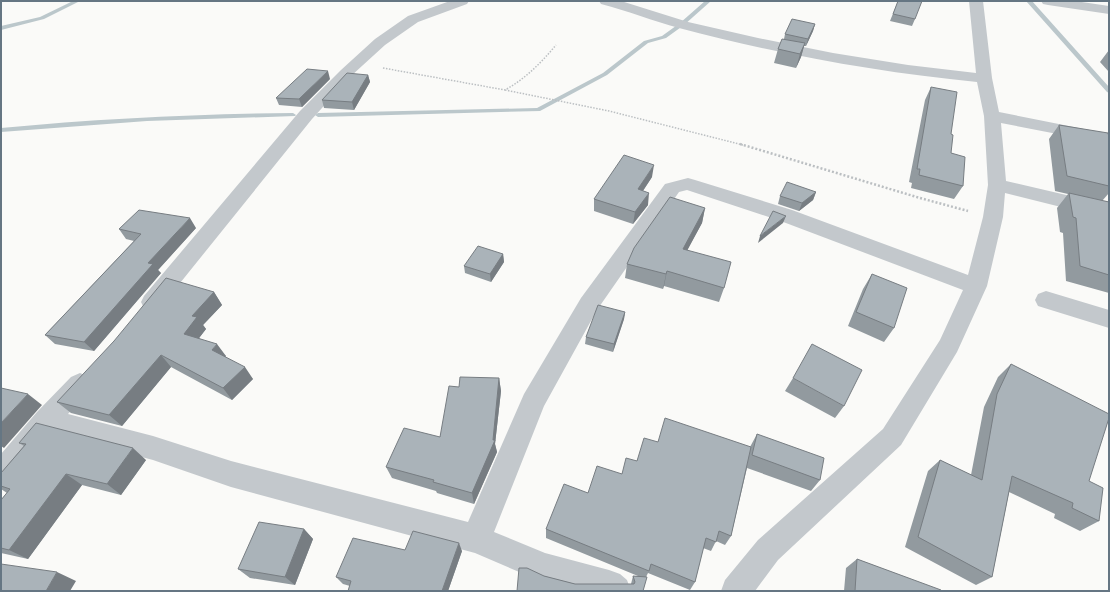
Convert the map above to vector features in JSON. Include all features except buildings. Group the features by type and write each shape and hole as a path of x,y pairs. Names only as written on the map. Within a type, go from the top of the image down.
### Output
{"street":[{"path":"142,315 306,115 357,63 380,42 413,19 462,1"},
{"path":"606,1 634,8 659,18 682,24 830,57 945,74 984,78"},
{"path":"736,591 768,550 892,437 949,345 976,286 993,217 997,185 992,116 984,78 976,1"},
{"path":"1048,1 1109,10"},
{"path":"992,116 1109,139"},
{"path":"476,539 533,402 589,304 672,188 688,184 785,215 976,286"},
{"path":"997,185 1109,212"},
{"path":"1046,300 1109,319"},
{"path":"1,474 46,420 95,368"},
{"path":"46,420 153,448 231,474 476,539 545,568 609,585 616,591"}],"path":[{"path":"505,90 520,80 546,58 556,45"},
{"path":"357,63 570,102 650,120 780,155 915,197 993,217"}],"waterway":[{"path":"1,28 42,18 77,1"},
{"path":"318,115 538,110 605,74 646,42 664,37 682,24 708,1"},
{"path":"1029,1 1109,91"},
{"path":"1,130 147,119 293,115"}]}
